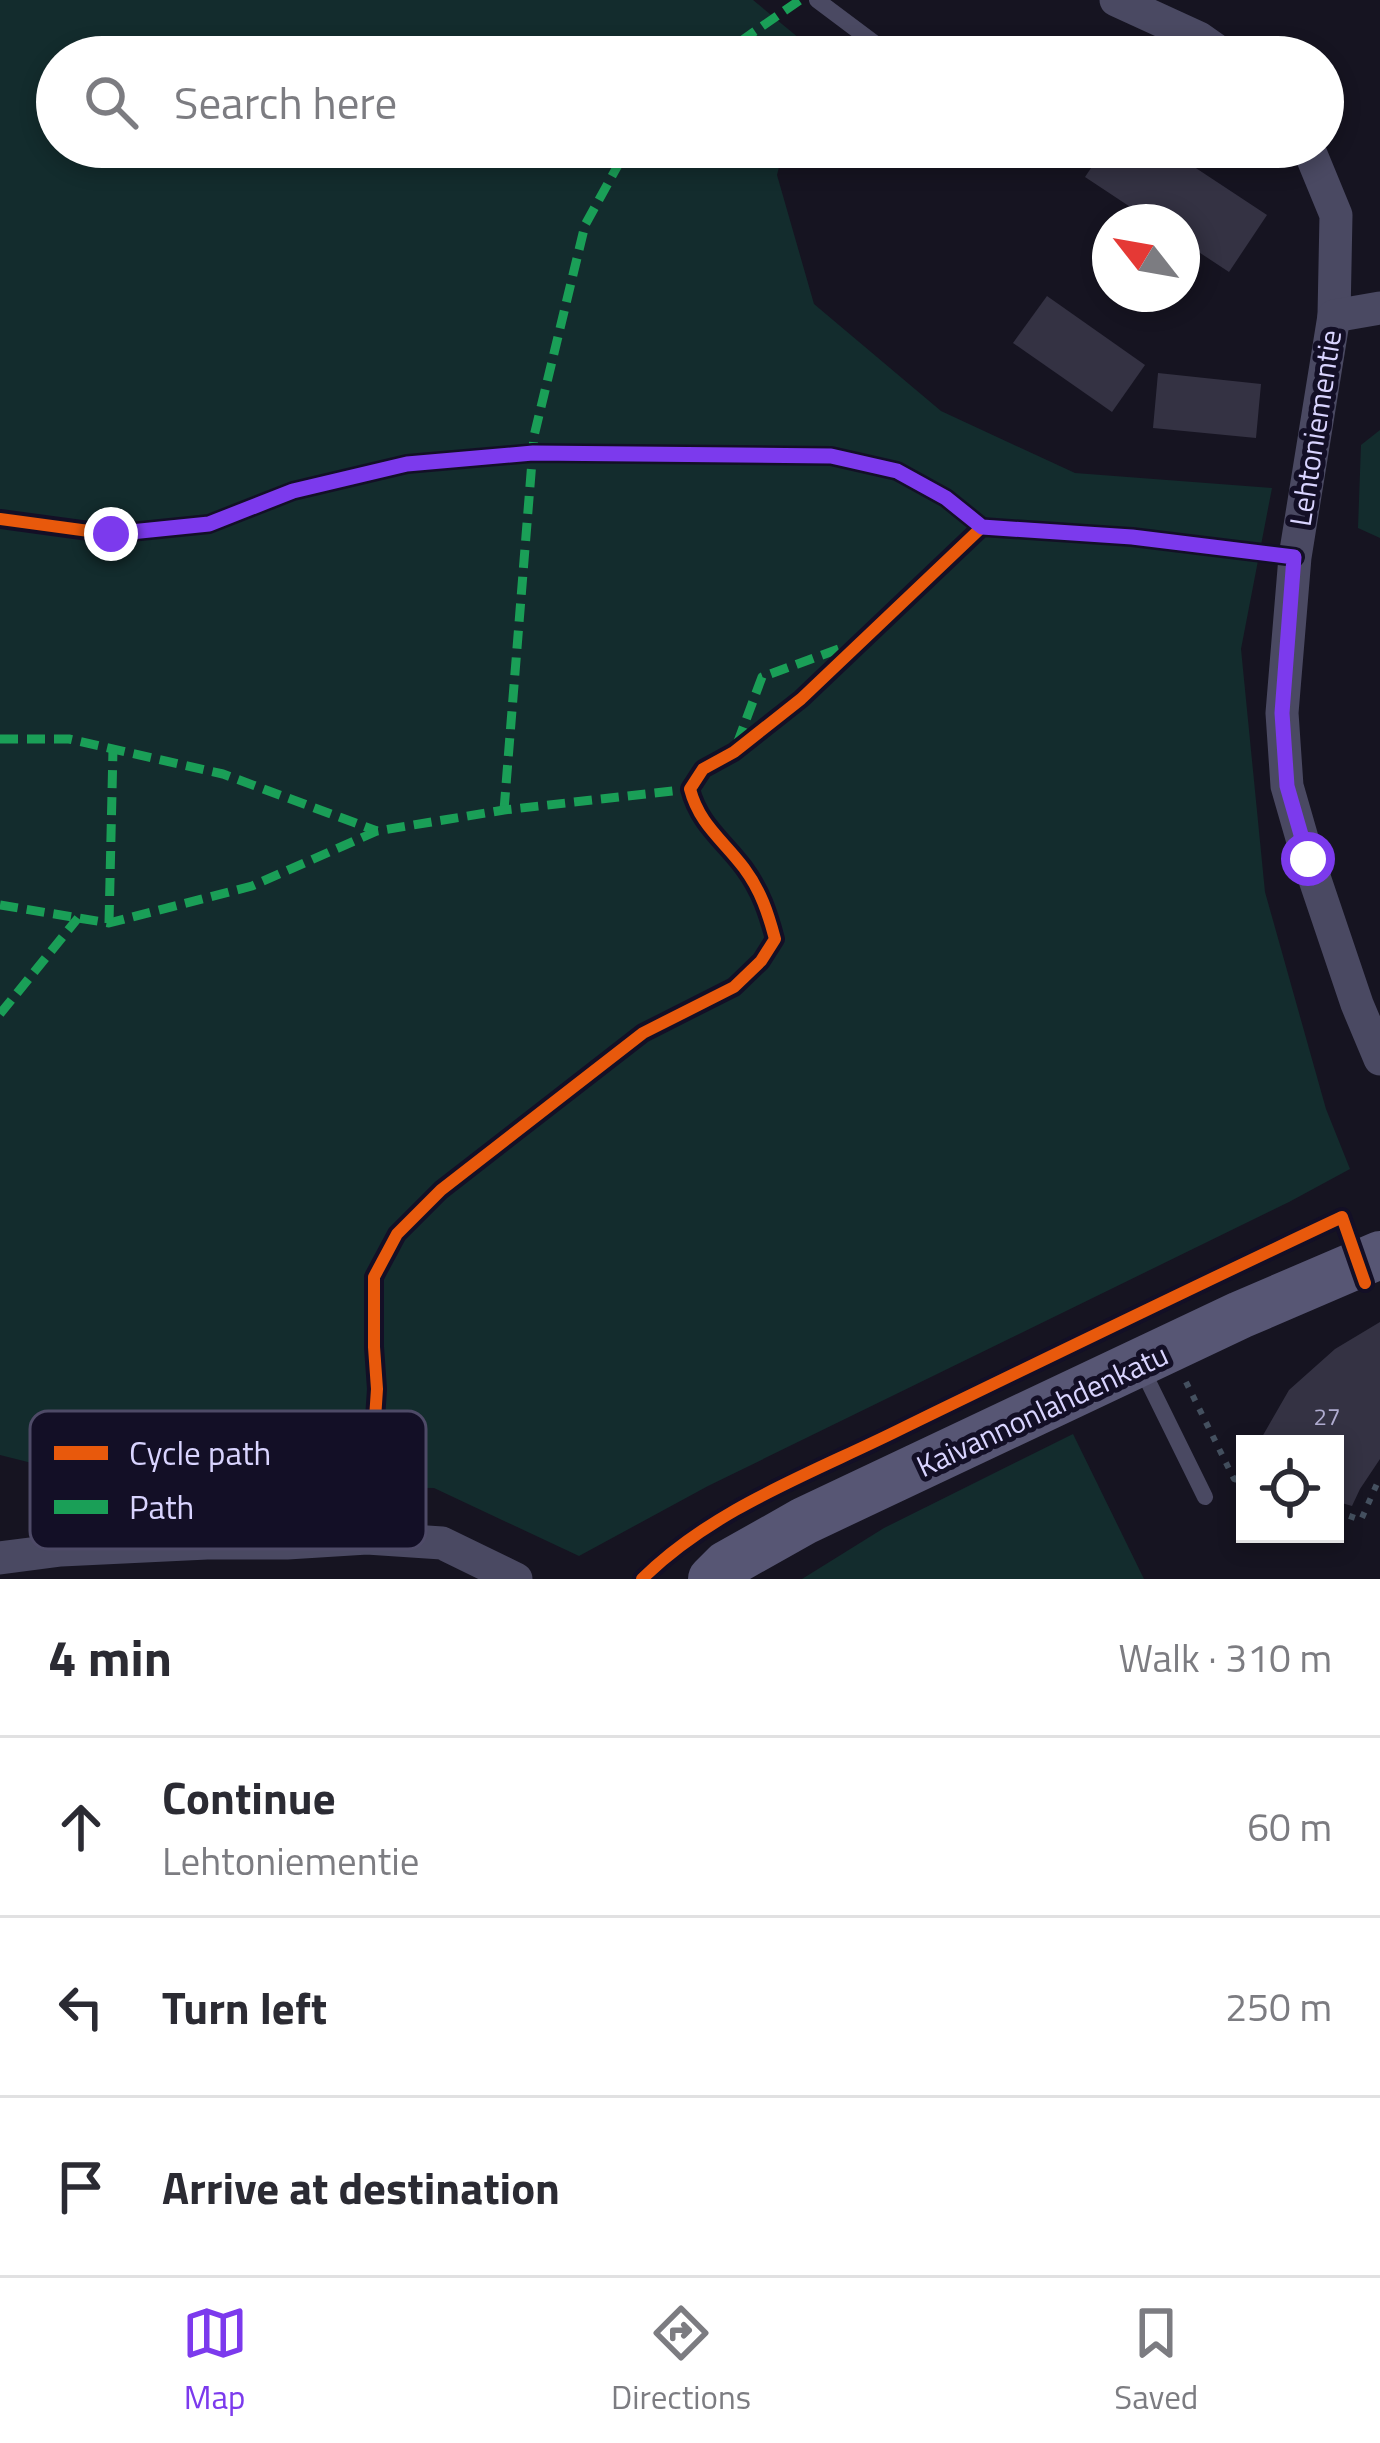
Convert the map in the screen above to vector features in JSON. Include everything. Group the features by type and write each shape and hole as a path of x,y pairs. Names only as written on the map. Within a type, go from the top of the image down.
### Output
{"street":[{"path":"1116,0 1195,36"},
{"name":"Lehtoniementie","path":"1317,168 1336,215 1334,316 1297,534 1282,713 1287,786 1357,1004 1380,1059"},
{"path":"1334,316 1380,308"},
{"name":"Kaivannonlahdenkatu","path":"712,1579 726,1565 804,1521 1160,1366 1240,1315 1380,1255"},
{"path":"426,1542 442,1543 516,1579"},
{"path":"0,1558 82,1549"}],"lane":[{"path":"818,0 865,36"},
{"path":"1160,1366 1204,1497"}],"path":[{"path":"1160,1366 1236,1480"},
{"path":"1344,1514 1361,1520 1380,1477"}],"green space":[{"path":"0,0 753,0 796,36 36,36 36,168 779,168 814,304 941,411 1075,473 1272,488 1241,649 1265,892 1326,1109 1350,1169 708,1486 579,1556 426,1488 426,1411 30,1411 30,1463 0,1455"},
{"path":"1380,430 1380,538 1358,528 1361,445"},
{"path":"1073,1434 1144,1579 802,1579 884,1528"}],"building":[{"path":"1091,168 1196,168 1267,215 1229,272 1200,253 1200,204 1126,204 1085,177"},
{"path":"1047,296 1145,365 1112,412 1013,343"},
{"path":"1158,373 1261,384 1256,438 1153,428"},
{"path":"1380,1322 1380,1459 1352,1506 1344,1504 1344,1435 1263,1435 1289,1390 1335,1349"}],"marked path":[{"path":"748,36 800,0"},
{"path":"504,810 534,436 585,225 616,168"},
{"path":"737,744 762,677 847,646"},
{"path":"0,739 69,739 223,774 377,831"},
{"path":"109,923 113,749"},
{"path":"0,905 109,923 252,886 377,831 504,810 690,789"},
{"path":"0,1014 78,918"}],"cycle path":[{"path":"0,519 111,534 209,524 293,491 407,464 533,453 831,456 897,471 946,498 982,527"},
{"path":"376,1411 374,1277 397,1234 441,1190 643,1033 734,987 761,961 775,939 755,885 694,801 690,789 703,769 734,752 801,699 982,527 1132,537 1295,557"},
{"path":"642,1579 701,1531 766,1493 1342,1217 1365,1283"}],"route":[{"path":"111,534 209,524 293,491 407,464 533,453 831,456 897,471 946,498 982,527 1132,537 1294,557 1282,713 1287,786 1308,859"}]}
